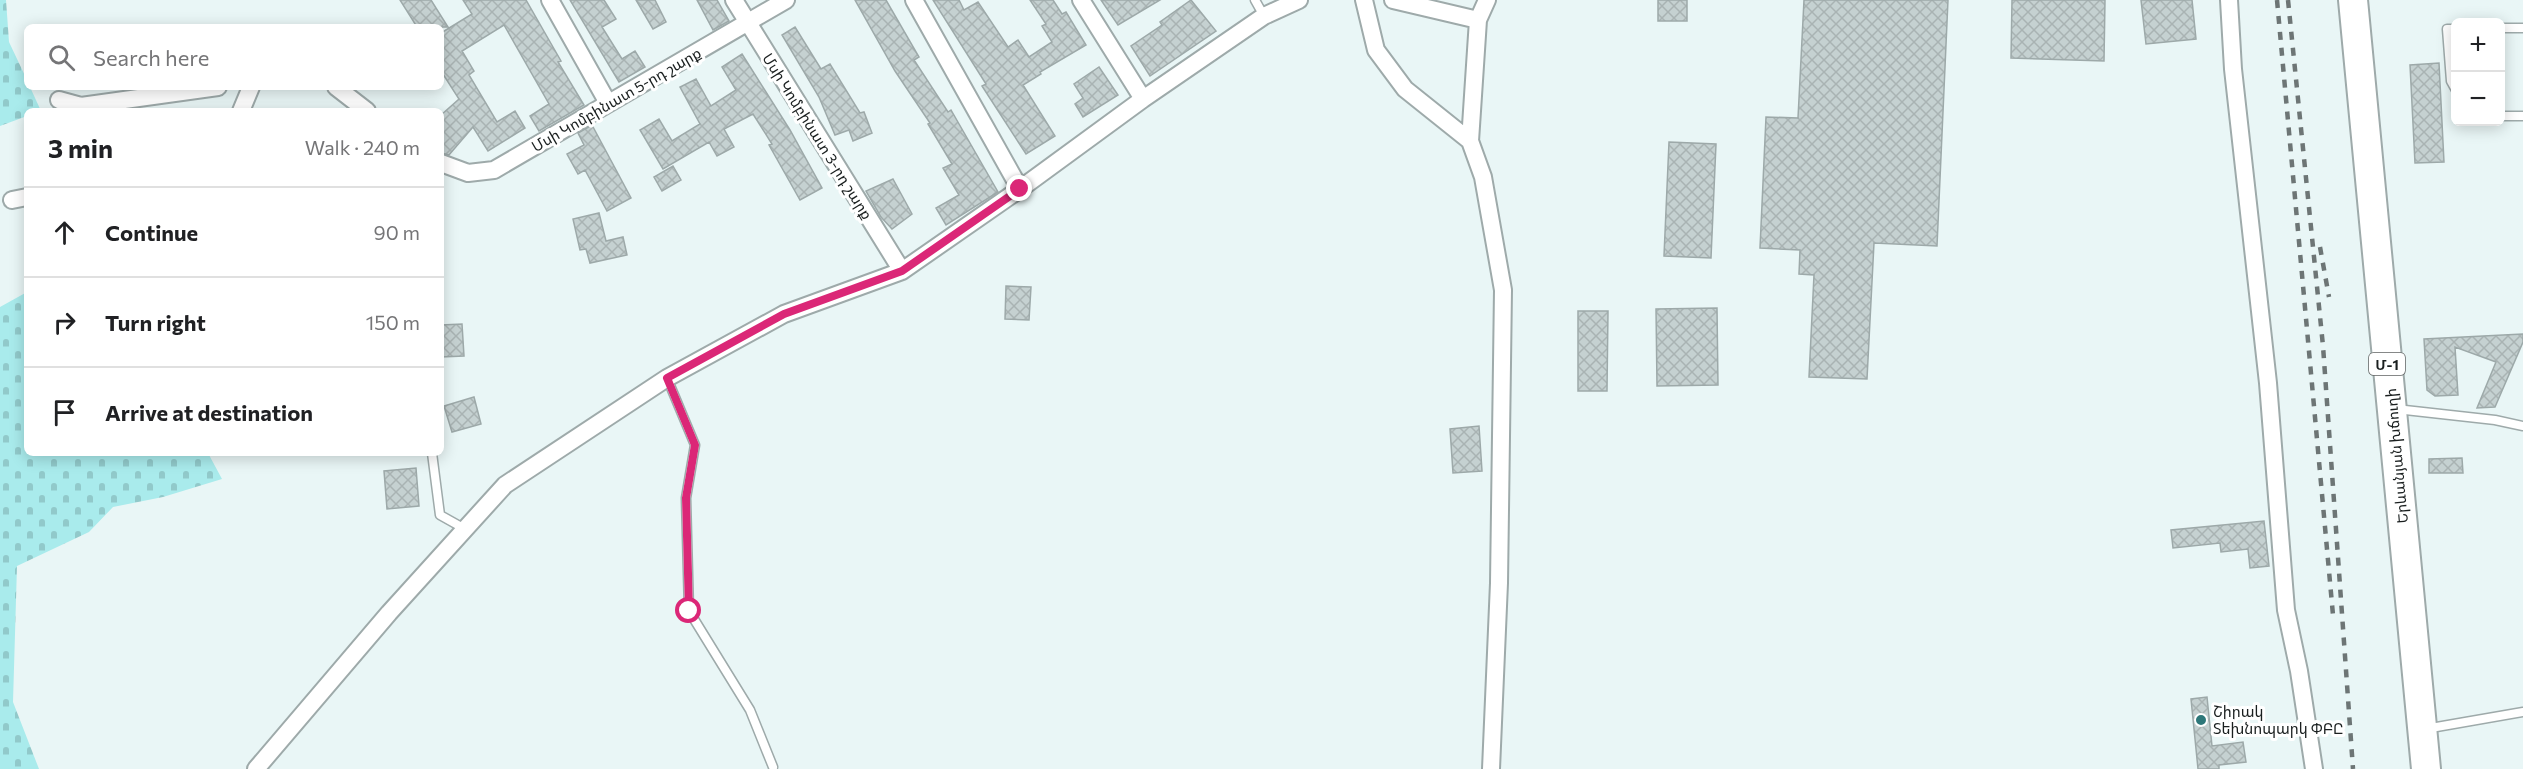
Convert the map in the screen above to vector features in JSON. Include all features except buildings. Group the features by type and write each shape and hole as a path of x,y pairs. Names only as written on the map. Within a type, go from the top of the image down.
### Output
{"highway":[{"name":"Երևանյան խճուղի","path":"2353,0 2426,769"}],"street":[{"path":"550,0 608,103"},
{"name":"Մսի Կոմբինատ 3-րդ շարք","path":"734,0 902,271"},
{"name":"Մսի Կոմբինատ 5-րդ շարք","path":"444,164 468,173 494,170 786,0"},
{"path":"914,0 1020,189"},
{"path":"1081,0 1143,99"},
{"path":"256,769 389,613 505,485 667,378 784,314 902,271 1020,189 1143,99 1264,16 1299,0"},
{"path":"1364,0 1376,50 1405,89 1470,141"},
{"path":"1393,0 1485,12 1470,141 1483,177 1503,290 1498,583 1491,769"},
{"path":"2229,0 2233,69 2268,383 2286,610 2300,671 2314,769"},
{"path":"59,100 81,106 196,90"},
{"path":"243,108 250,90"},
{"path":"340,90 363,108"}],"lane":[{"path":"1255,0 1264,16"},
{"path":"2505,28 2523,28"},
{"path":"2451,29 2447,29 2451,81"},
{"path":"2505,116 2523,116"},
{"path":"667,378 695,445 686,498 689,611 750,710 773,767"},
{"path":"2392,408 2495,420 2523,426"},
{"path":"432,456 440,515 465,529"},
{"path":"2422,729 2523,712"}],"green space":[{"path":"0,0 6,0 9,42 24,74 24,90 31,90 40,108 24,108 24,117 0,126"},
{"path":"24,294 24,456 210,456 222,479 163,497 113,507 89,532 17,566 13,702 39,769 0,769 0,307"}],"railway":[{"path":"2277,0 2333,615"},
{"path":"2288,0 2323,346 2353,769"},
{"path":"2320,247 2329,297"}],"place":[{"name":"Շիրակ Տեխնոպարկ ՓԲԸ","path":"2201,720"}],"route":[{"path":"689,611 686,498 695,445 667,378 784,314 902,271 1020,189"}]}
